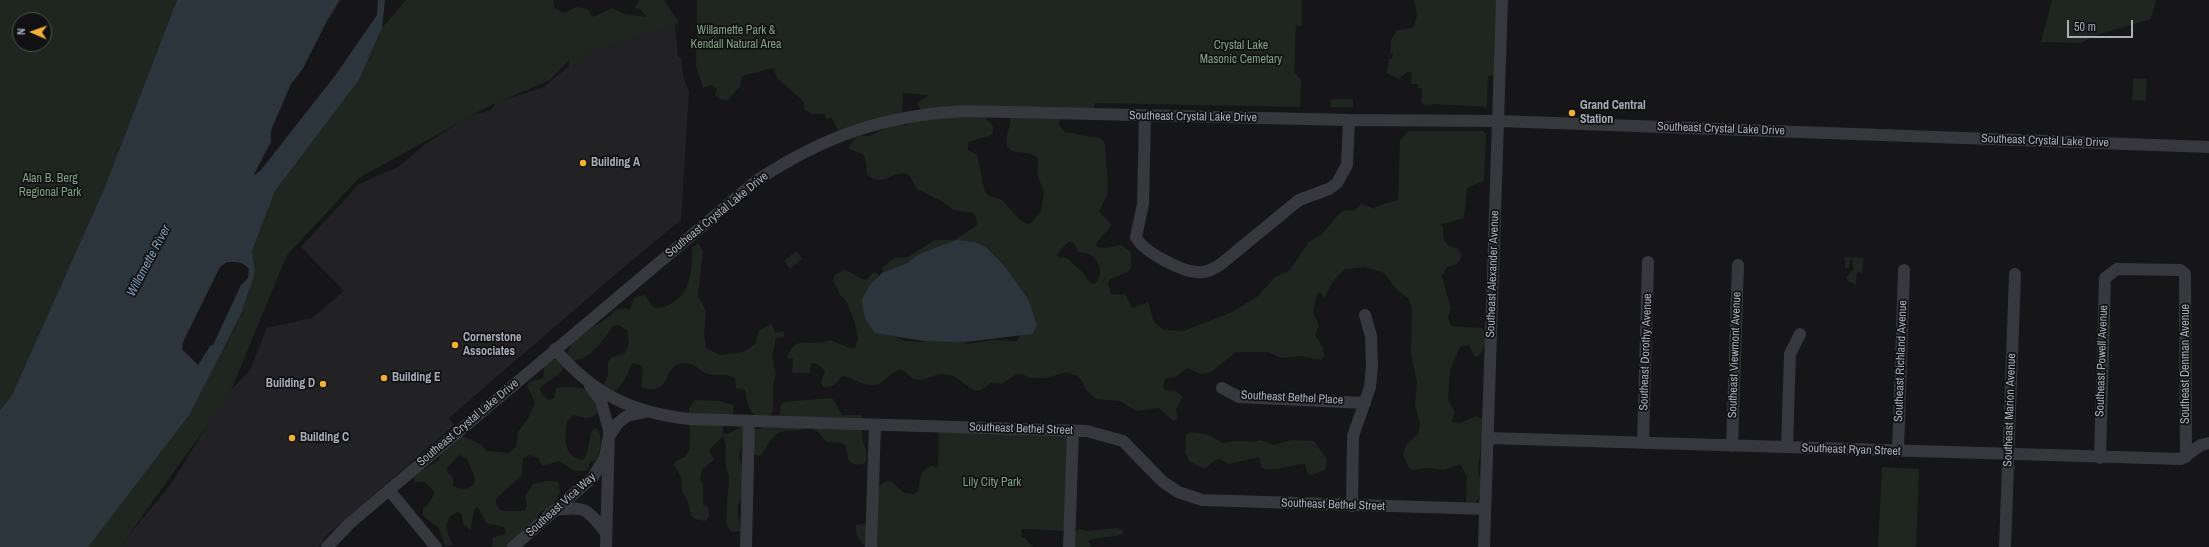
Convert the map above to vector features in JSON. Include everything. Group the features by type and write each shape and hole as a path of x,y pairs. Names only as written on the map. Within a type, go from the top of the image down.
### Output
{"street":[{"name":"Southeast Alexander Avenue","path":"1484,547 1502,0"},
{"name":"Southeast Crystal Lake Drive","path":"327,547 388,490 756,181 811,148 841,135 898,118 932,113 966,111 1349,120 1499,121 2209,147"},
{"path":"1145,116 1143,204 1136,237 1142,246 1176,266 1196,272 1213,269 1221,264 1299,200 1329,189 1337,183 1347,165 1349,120"},
{"name":"Southeast Dorothy Avenue","path":"1643,442 1648,262"},
{"name":"Southeast Viewmont Avenue","path":"1732,446 1738,265"},
{"name":"Southeast Richland Avenue","path":"1898,451 1904,270"},
{"name":"Southeast Denman Avenue","path":"2117,270 2180,270 2186,278 2186,458"},
{"name":"Southeast Powell Avenue","path":"2100,458 2105,278 2117,270"},
{"name":"Southeast Marion Avenue","path":"2005,547 2015,274"},
{"path":"1352,506 1354,436 1370,387 1372,366 1370,336 1365,315"},
{"path":"1787,447 1790,354 1800,334"},
{"name":"Southeast Bethel Street","path":"555,350 582,378 616,399 645,412 690,419 1087,431 1123,441 1162,481 1191,497 1214,502 1485,509"},
{"path":"582,378 594,390 601,402 607,420 609,436 606,547"},
{"name":"Southeast Bethel Place","path":"1222,388 1239,397 1365,403"},
{"path":"609,436 618,423 626,416 645,412"},
{"path":"746,547 749,421"},
{"path":"871,547 875,425"},
{"path":"1070,547 1072,430"},
{"name":"Southeast Vica Way","path":"513,547 587,484 596,474 607,452 609,436"},
{"name":"Southeast Ryan Street","path":"1488,438 2100,458 2186,458"},
{"path":"2186,458 2200,445 2209,443"},
{"path":"388,490 436,547"},
{"path":"555,510 583,509 596,518 606,533"}],"shaded area":[{"path":"675,22 678,57 681,58 684,79 689,92 681,220 631,261 449,418 454,425 325,537 319,547 119,547 171,484 226,395 250,370 267,328 312,318 344,291 301,247 359,184 398,167 424,145 461,121 476,114 491,110 497,102 544,87 583,56 625,35"}],"green space":[{"name":"Alan B. Berg Regional Park","path":"0,0 177,0 104,189 12,395 0,410"},
{"path":"406,0 553,0 555,8 564,13 576,7 587,9 593,17 612,8 625,14 647,17 641,10 634,8 640,0 664,0 679,23 588,53 569,69 569,60 550,80 485,108 359,178 287,255 229,395 120,547 87,547 190,414 241,314 255,273 252,251 275,191 359,80 382,28"},
{"path":"697,0 1302,0 1302,26 1296,26 1294,72 1301,80 1300,107 1095,103 1092,116 1064,117 1060,120 1059,125 1065,132 1098,138 1103,140 1105,144 1108,186 1107,195 1099,211 1112,225 1096,243 1097,247 1107,248 1121,245 1131,252 1131,267 1128,272 1110,279 1108,284 1111,294 1126,295 1132,308 1148,302 1154,322 1164,330 1184,331 1232,312 1258,296 1275,277 1290,270 1309,242 1322,234 1340,213 1345,210 1354,211 1361,204 1376,209 1375,207 1398,200 1400,140 1409,131 1483,131 1486,134 1484,181 1467,188 1464,218 1440,225 1443,227 1443,235 1446,243 1457,248 1462,255 1457,264 1447,267 1442,276 1451,309 1448,317 1451,326 1482,328 1487,336 1483,350 1478,357 1474,356 1469,345 1460,347 1450,370 1448,400 1455,413 1451,422 1460,423 1476,416 1485,420 1478,468 1483,488 1480,497 1475,503 1466,503 1467,477 1460,464 1444,470 1428,468 1413,470 1409,468 1403,454 1406,445 1418,434 1420,424 1415,405 1417,382 1411,354 1412,309 1409,299 1397,290 1384,273 1365,267 1345,269 1334,280 1324,298 1321,293 1317,293 1313,313 1319,326 1315,335 1323,348 1324,357 1321,360 1301,356 1281,358 1268,352 1236,352 1211,372 1201,374 1187,368 1176,377 1166,378 1163,386 1165,390 1177,392 1182,398 1176,410 1178,419 1173,421 1159,408 1136,411 1120,401 1096,399 1085,389 1083,382 1077,376 1066,372 1046,378 1030,378 1022,374 1017,374 1001,384 992,382 981,390 976,391 971,389 956,377 947,374 917,380 912,378 904,371 899,370 879,384 875,385 867,385 842,376 834,385 823,387 821,383 825,371 818,364 811,363 810,373 792,373 793,358 787,358 795,345 800,343 817,343 830,340 850,348 855,348 858,339 855,323 847,302 840,295 833,280 835,275 844,270 866,280 874,272 878,274 891,335 905,341 921,342 942,338 955,339 967,344 993,340 1017,341 1022,332 924,260 884,273 882,268 894,258 908,257 935,240 955,240 977,225 976,216 973,213 953,210 943,202 917,189 909,175 898,174 879,180 873,179 867,175 866,162 863,154 849,149 857,136 870,136 894,124 906,125 915,122 922,112 917,103 929,95 903,93 902,112 838,130 832,118 826,119 825,114 812,114 804,110 804,102 777,78 773,68 742,76 740,86 728,100 720,99 715,95 717,89 712,85 703,88 696,66","holes":["988,115 1008,117 1011,121 1007,135 1007,144 1009,149 1032,154 1038,158 1037,174 1044,192 1041,211 1031,223 1027,224 1020,220 1002,200 989,196 985,192 977,155 968,150 968,142 991,135 993,126 986,119","1069,242 1074,243 1078,252 1090,254 1097,261 1100,273 1095,284 1090,283 1081,271 1067,258 1057,257 1061,249"]},
{"path":"1413,0 1497,0 1495,75 1488,76 1487,107 1433,104 1425,106 1421,101 1422,88 1418,88 1418,84 1411,84 1412,72 1407,72 1399,79 1387,73 1389,59 1392,59 1393,53 1390,53 1391,40 1397,30 1413,28 1415,24 1417,14"},
{"path":"2052,0 2156,0 2151,19 2097,35 2081,43 2041,42"},
{"path":"2133,78 2147,79 2146,101 2132,100"},
{"path":"1331,99 1353,99 1353,107 1331,107"},
{"path":"698,243 703,251 698,296 706,311 704,333 706,348 720,355 744,352 755,344 759,330 772,324 775,333 784,331 784,337 776,338 772,356 776,375 773,384 773,411 767,420 761,418 750,410 745,390 736,388 735,379 725,375 708,374 689,363 678,364 669,373 663,384 658,388 651,389 641,387 643,369 640,365 632,363 625,379 614,392 604,390 603,385 608,376 608,362 611,358 625,353 629,344 627,330 618,325 613,326 600,344 588,355 581,359 574,360 568,358 569,349 579,336 610,316 615,310 625,308 629,310 635,297 645,295 653,307 659,308 669,305 680,297 688,285 690,278 692,248"},
{"path":"796,251 802,259 790,269 784,261"},
{"path":"1845,257 1864,258 1862,273 1857,272 1856,285 1848,281 1846,278 1853,269 1853,260 1850,259 1849,268 1845,268"},
{"path":"552,360 557,360 564,366 560,373 540,389 542,395 550,400 554,398 556,388 576,387 586,390 599,404 597,414 594,416 586,418 574,415 568,420 565,432 568,450 576,458 583,460 586,456 592,430 596,428 601,440 597,458 595,461 590,461 588,470 579,471 572,469 559,461 542,466 538,458 529,455 523,459 522,475 496,499 496,505 502,511 524,511 527,506 525,496 533,484 558,481 560,491 552,512 543,511 538,514 538,523 514,547 492,547 493,537 503,535 506,532 504,527 486,523 480,510 476,507 470,530 463,524 462,514 458,512 449,518 447,522 447,531 453,545 445,546 439,528 423,516 423,507 427,506 435,493 425,482 415,482 414,477 417,473 438,461 446,445 463,436 480,444 487,451 510,453 516,446 518,432 529,417 535,402 527,386 529,382 543,378 545,364","holes":["459,455 467,459 475,479 474,484 469,488 461,489 453,485 453,478 448,474 447,468"]},
{"path":"828,398 833,399 842,415 862,415 862,438 867,452 867,459 865,463 858,465 852,463 848,460 846,446 842,443 827,442 817,431 808,427 799,430 784,431 776,435 760,456 755,455 751,446 746,445 742,447 739,456 744,471 744,492 738,505 741,531 731,532 726,522 729,476 726,467 726,445 723,436 709,450 714,460 702,469 700,480 703,484 703,505 708,507 709,516 705,521 695,519 691,516 688,502 682,491 681,477 674,465 676,461 685,457 690,449 689,408 695,400 719,401 734,405 733,415 723,424 723,433 728,434 741,427 751,430 761,428 779,419 781,404 785,402"},
{"name":"Lily City Park","path":"939,426 1073,430 1070,531 1022,529 1021,538 1025,538 1033,547 866,547 858,537 856,525 876,521 875,491 883,483 890,480 904,493 914,494 918,491 922,472 931,466 938,467"},
{"path":"1191,432 1210,435 1222,443 1237,441 1252,442 1261,440 1273,445 1292,440 1314,441 1327,460 1325,470 1312,475 1308,474 1305,464 1275,469 1265,469 1261,467 1259,457 1229,464 1219,459 1214,461 1206,468 1202,468 1189,461 1185,452 1186,435"},
{"path":"1882,467 1919,469 1916,547 1878,547"},
{"path":"1117,528 1121,529 1124,533 1117,536 1098,538 1088,541 1091,547 1074,547 1075,533 1078,529 1088,531"}],"water":[{"name":"Willamette River","path":"177,0 340,0 327,21 302,70 291,84 271,130 271,142 253,176 261,170 337,73 377,15 378,0 385,0 382,28 359,80 275,191 252,251 255,273 241,314 190,414 88,547 0,547 0,410 12,395 104,189","holes":["227,262 239,262 247,266 249,269 248,278 241,285 213,345 210,346 198,365 182,349 183,342 220,267"]},
{"path":"957,240 975,242 986,247 1006,268 1028,299 1037,326 1032,334 965,342 923,341 875,333 866,320 863,309 862,299 870,285 882,273 908,263 919,254"}],"place":[{"name":"Grand Central Station","path":"1572,113"},
{"name":"Building A","path":"583,163"},
{"name":"Cornerstone Associates","path":"455,345"},
{"name":"Building E","path":"384,378"},
{"name":"Building D","path":"323,384"},
{"name":"Building C","path":"292,438"}],"park label":[{"name":"Willamette Park & Kendall Natural Area","path":"736,38"},
{"name":"Crystal Lake Masonic Cemetary","path":"1241,53"}]}
